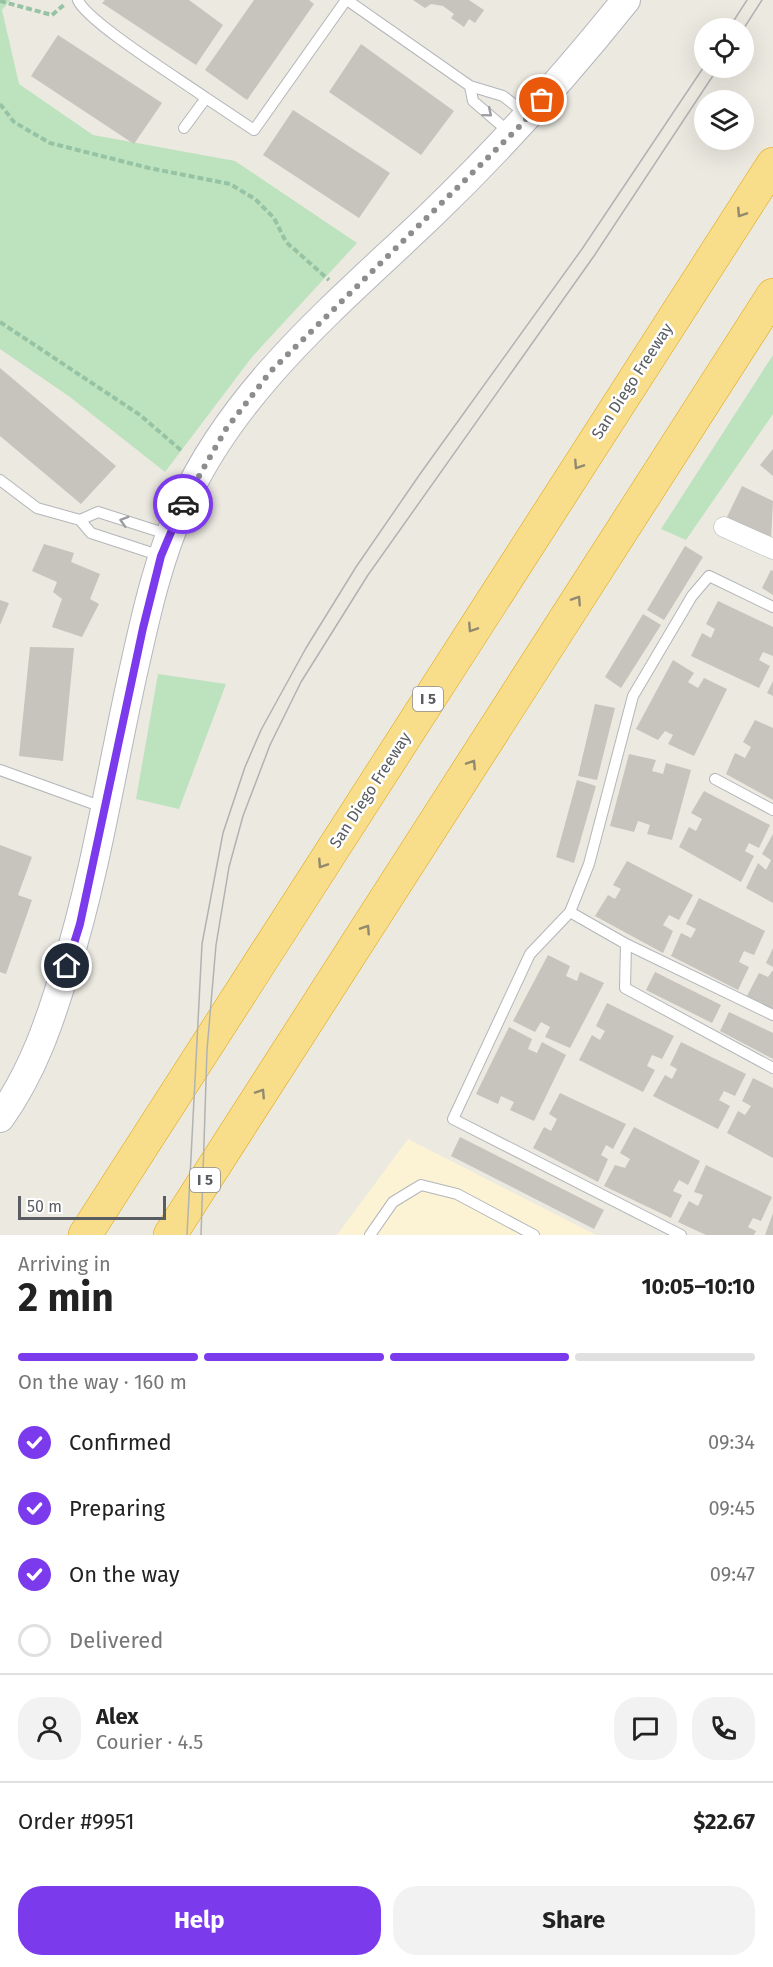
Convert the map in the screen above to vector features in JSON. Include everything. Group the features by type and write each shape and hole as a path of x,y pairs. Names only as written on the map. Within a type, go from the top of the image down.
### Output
{"highway":[{"name":"San Diego Freeway","path":"85,1235 773,164"},
{"name":"I 5","path":"174,1229 773,295"}],"street":[{"path":"0,1118 18,1093 47,1029 80,924 127,698 165,545 201,468 226,429 271,371 520,125 626,0"},
{"path":"724,527 773,549"}],"lane":[{"path":"78,0 80,6 104,26 254,130 346,0 470,86 503,96 520,125"},
{"path":"470,86 474,101 520,125"},
{"path":"184,128 206,98"},
{"path":"0,480 37,508 80,520 91,533 165,545"},
{"path":"80,520 98,513 165,545"},
{"path":"681,1235 453,1119 530,954 570,912 589,864 633,696 692,597 709,576 773,607"},
{"path":"0,770 105,808"},
{"path":"715,779 773,810"},
{"path":"570,912 626,944 773,1015"},
{"path":"626,944 625,988 773,1068"},
{"path":"370,1235 393,1202 422,1185 457,1194 534,1235"}],"path":[{"path":"0,1 52,15 68,0"},
{"path":"0,105 14,122 50,142 149,168 230,184 255,200 274,218 286,242 322,276 348,293"},
{"path":"0,322 140,415 201,468"}],"shaded area":[{"path":"408,1139 596,1235 337,1235"}],"green space":[{"path":"0,0 10,0 2,10 19,84 93,135 235,161 357,243 252,357 165,472 70,397 0,349"},
{"path":"773,355 773,414 686,540 661,529"},
{"path":"158,674 226,684 179,809 136,799"}],"building":[{"path":"105,0 189,0 223,25 196,65 102,3"},
{"path":"254,0 309,0 314,4 247,100 205,70"},
{"path":"413,0 469,0 484,10 475,23 469,19 464,27 451,18 454,14 443,6 431,4 425,8"},
{"path":"58,35 162,103 134,144 31,76"},
{"path":"361,44 454,111 421,155 329,92"},
{"path":"293,110 390,173 359,218 263,155"},
{"path":"0,368 116,466 81,504 0,436"},
{"path":"773,449 773,476 760,465"},
{"path":"742,486 773,501 771,540 726,519"},
{"path":"44,544 74,553 71,562 100,574 90,599 99,604 82,637 52,627 62,599 53,592 57,582 32,571"},
{"path":"685,546 703,557 664,620 647,610"},
{"path":"771,570 773,571 773,595 762,588"},
{"path":"0,600 9,603 0,625"},
{"path":"718,601 773,627 773,656 763,652 759,660 770,666 759,688 691,656 702,633 711,638 715,629 706,624"},
{"path":"643,614 661,625 621,688 605,677"},
{"path":"30,647 74,648 63,761 19,756"},
{"path":"673,660 694,673 688,682 698,688 704,678 727,689 694,756 668,744 673,735 665,731 658,740 636,729"},
{"path":"773,681 773,696 767,693"},
{"path":"595,704 615,708 597,780 578,776"},
{"path":"755,720 773,728 773,800 726,774 735,753 745,758 751,747 743,742"},
{"path":"629,754 656,760 652,771 663,774 666,763 691,770 672,840 647,834 650,825 638,821 634,832 610,826"},
{"path":"577,780 596,786 574,863 556,857"},
{"path":"704,791 770,825 759,848 749,843 745,851 754,856 741,882 679,847 689,827 696,831 702,819 691,813"},
{"path":"773,834 773,903 746,888 758,863 766,870 771,860 762,854"},
{"path":"0,845 32,857 18,895 32,900 6,974 0,972"},
{"path":"627,861 693,895 679,920 669,915 663,925 673,931 663,953 595,916 608,895 615,899 621,889 613,885"},
{"path":"699,898 765,931 754,955 744,951 739,962 749,967 738,990 671,956 681,933 691,938 696,929 686,924"},
{"path":"773,948 773,967 766,963"},
{"path":"548,955 570,966 566,976 577,981 580,972 604,983 570,1048 545,1037 550,1027 541,1022 535,1032 513,1021"},
{"path":"773,970 773,1009 747,996 759,973 768,977"},
{"path":"655,972 721,1005 712,1023 646,990"},
{"path":"607,1003 674,1036 662,1059 652,1055 647,1066 655,1070 643,1092 579,1060 592,1035 600,1040 605,1031 596,1026"},
{"path":"729,1012 773,1033 773,1059 720,1031"},
{"path":"509,1027 532,1039 528,1049 537,1053 542,1042 566,1055 534,1121 510,1110 514,1102 501,1096 498,1104 476,1094"},
{"path":"681,1042 746,1074 735,1096 724,1091 719,1100 730,1106 718,1129 653,1096 665,1075 672,1079 677,1069 670,1065"},
{"path":"753,1078 773,1088 773,1158 727,1133 738,1111 745,1115 751,1106 742,1101"},
{"path":"560,1093 626,1124 613,1149 606,1145 601,1155 608,1159 598,1182 533,1148 544,1127 551,1131 557,1119 549,1114"},
{"path":"634,1127 700,1161 688,1185 679,1180 673,1191 682,1195 671,1218 604,1186 615,1165 625,1168 630,1159 620,1153"},
{"path":"460,1137 604,1210 594,1229 451,1156"},
{"path":"706,1165 772,1197 761,1221 753,1218 748,1227 756,1231 754,1235 706,1235 678,1222 689,1201 698,1206 703,1195 694,1192"},
{"path":"773,1213 773,1235 765,1235"}],"tram line":[{"path":"735,18 747,0"},
{"path":"750,18 762,0"},
{"path":"187,1235 202,944 223,833 245,767 261,730 306,648 356,567 582,249 696,78"},
{"path":"201,1235 207,1050 216,945 229,867 243,816 270,745 301,682 368,575 594,256 711,78"}],"way so far":[{"path":"183,504 201,468 226,429 271,371 520,126 542,100"}],"route":[{"path":"67,966 80,924 127,698 161,556 183,504"}]}
